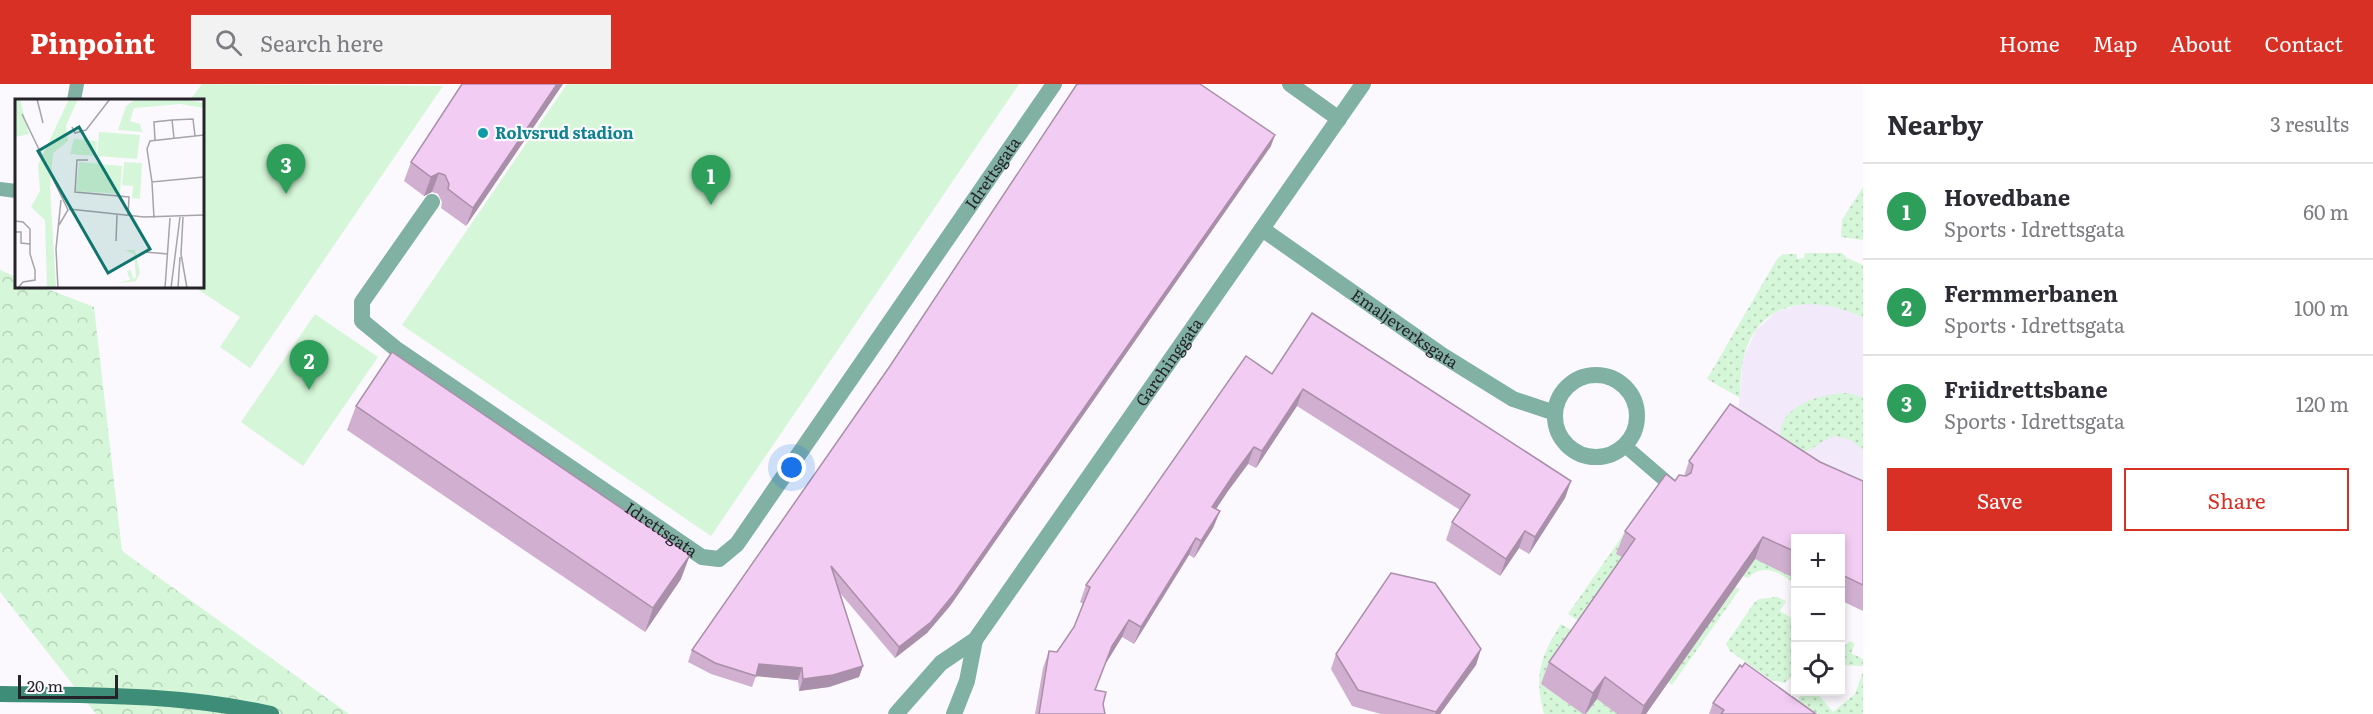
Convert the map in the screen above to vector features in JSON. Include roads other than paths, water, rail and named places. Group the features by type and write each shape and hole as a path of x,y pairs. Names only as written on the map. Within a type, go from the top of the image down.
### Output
{"main road":[{"path":"0,694 177,699 232,705 271,714"}],"street":[{"name":"Idrettsgata","path":"432,202 362,302 363,321 394,348 692,550 702,556 718,559 736,544 1054,84"},
{"path":"1290,84 1339,119"},
{"name":"Garchinggata","path":"896,714 942,663 975,640 1363,84"},
{"name":"Emaljeverksgata","path":"1262,229 1513,399 1555,413"},
{"path":"1601,375 1613,379 1628,392 1636,409 1634,429 1624,446 1613,453 1599,457 1585,455 1572,449 1562,439 1555,413 1558,400 1575,380 1601,375"},
{"name":"Garchinggata","path":"954,714 967,681 975,640"}],"lane":[{"path":"74,99 77,84"},
{"path":"0,189 15,191"},
{"path":"1624,446 1676,490"}],"place":[{"name":"Rolvsrud stadion","path":"483,133"},
{"name":"Friidrettsbane","path":"286,194"},
{"name":"Hovedbane","path":"711,205"},
{"name":"Fermmerbanen","path":"309,390"}]}
